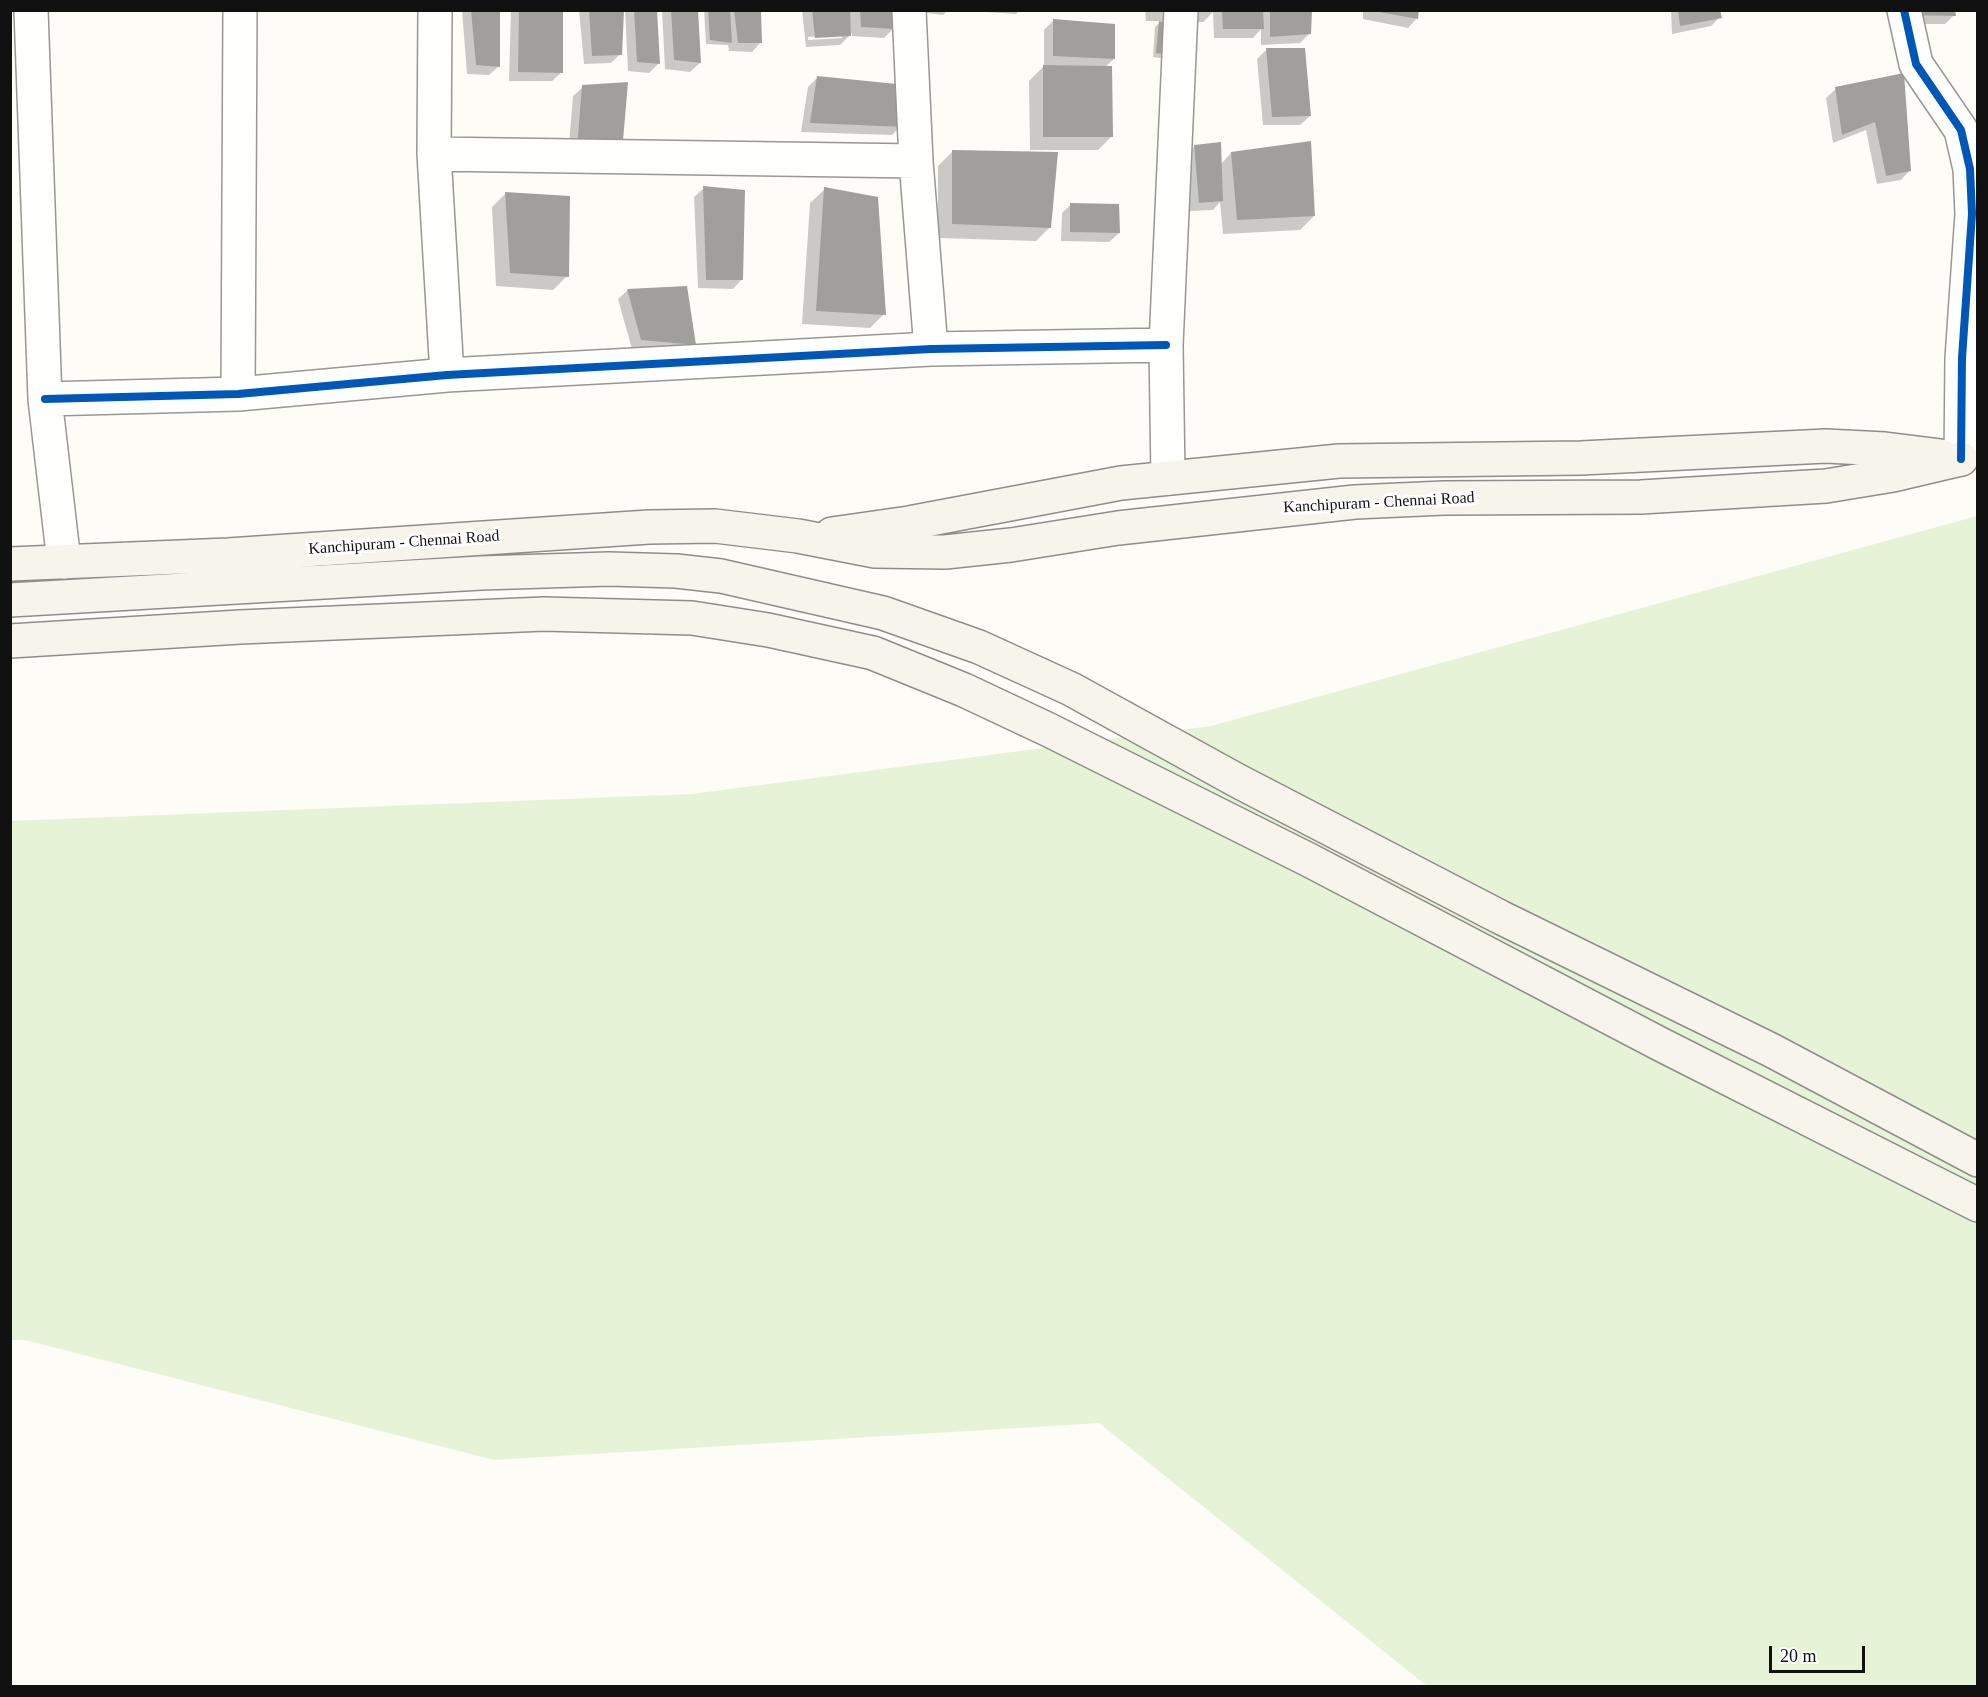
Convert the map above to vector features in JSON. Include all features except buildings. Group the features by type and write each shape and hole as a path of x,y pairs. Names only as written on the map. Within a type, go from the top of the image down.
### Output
{"main road":[{"name":"Kanchipuram - Chennai Road","path":"798,536 860,531 1010,502 1168,478 1339,461 1581,458 1826,446 1885,449 1969,458"},
{"name":"Kanchipuram - Chennai Road","path":"10,564 228,555 649,527 715,526 798,536 875,551 945,552 1141,526 1354,502 1444,498 1641,497 1826,486 1893,475 1969,458"},
{"path":"10,600 434,575 609,569 676,571 776,587 883,613 979,647 1071,689 1238,781 1510,922 1771,1050 1977,1160"},
{"path":"10,641 251,627 544,614 692,618 768,630 873,653 1028,720 1309,860 1660,1044 1977,1205"}],"street":[{"path":"31,10 21,63 45,399 64,562"},
{"path":"238,394 240,10"},
{"path":"435,10 434,153 447,375"},
{"path":"909,10 916,161 931,349"},
{"path":"1168,478 1166,345 1181,10"},
{"path":"1904,10 1916,64 1969,128 1972,202 1962,348 1969,458"},
{"path":"434,153 916,161"},
{"path":"45,399 238,394 447,375 931,349 1166,345"}],"green space":[{"path":"1977,516 1977,1686 1427,1686 1099,1423 494,1460 25,1340 11,1340 10,821 692,794 1211,726"}],"cycle path":[{"path":"1904,10 1916,64 1961,130 1970,169 1972,214 1962,358 1961,459"},
{"path":"45,399 238,394 447,375 931,349 1166,345"}]}
